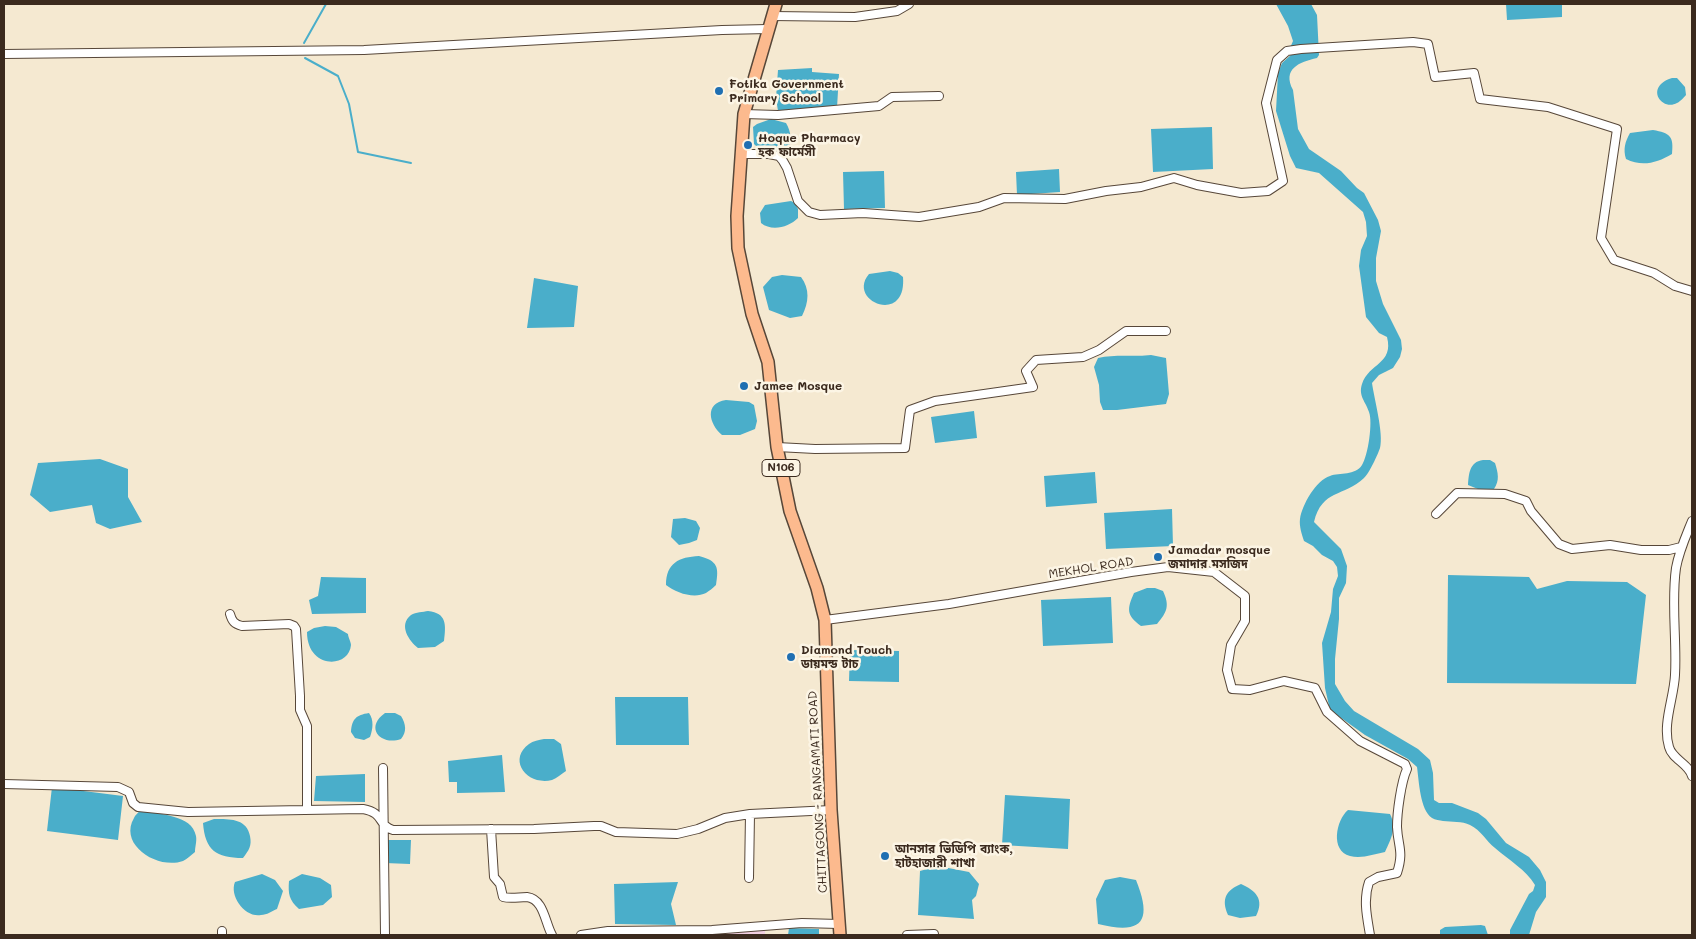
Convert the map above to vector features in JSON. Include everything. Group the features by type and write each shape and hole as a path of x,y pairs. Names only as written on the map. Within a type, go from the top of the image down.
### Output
{"highway":[{"name":"CHITTAGONG - RANGAMATI ROAD","path":"776,4 744,114 737,216 738,248 752,314 768,362 778,447 790,510 817,588 825,620 831,810 840,930"}],"street":[{"path":"772,16 855,17 897,11 909,4"},
{"path":"4,54 364,50 768,29"},
{"path":"740,154 769,154 778,156 787,168 798,201 809,212 820,214 863,213 919,217 979,207 1004,198 1065,199 1106,191 1141,188 1174,178 1197,185 1241,193 1268,191 1283,181 1266,103 1277,60 1287,51 1301,49 1413,42 1428,44 1435,78 1474,73 1480,99 1548,107 1617,129 1601,238 1614,260 1654,273 1675,286 1692,291"},
{"path":"744,114 778,115 879,106 892,97 939,96"},
{"path":"778,447 815,449 905,448 910,410 935,402 1033,387 1026,371 1036,360 1083,357 1099,350 1126,331 1166,331"},
{"path":"1436,514 1457,493 1505,494 1526,501 1531,511 1559,544 1572,549 1610,545 1641,550 1668,550 1681,547"},
{"path":"1692,521 1681,547 1676,568 1675,676 1667,736 1669,749 1691,771 1692,776"},
{"name":"MEKHOL ROAD","path":"825,620 949,604 1159,569 1214,572 1245,596 1245,621 1231,645 1228,661 1227,670 1232,690 1250,690 1284,681 1315,688 1327,712 1360,741 1405,764 1407,769 1403,777 1397,827 1402,852 1401,861 1397,872 1378,877 1369,882 1366,891 1366,909 1370,935"},
{"path":"230,614 232,620 242,626 289,624 296,629 300,710 307,726 307,810"},
{"path":"383,768 385,935"},
{"path":"4,784 118,787 129,792 138,808 144,809 188,812 369,810 376,813 387,828 393,830 601,826 616,832 677,834 698,829 725,818 750,814 831,810"},
{"path":"749,878 750,814"},
{"path":"491,829 494,877 500,884 503,897 528,897 535,900 542,909 552,935"},
{"path":"582,935 608,931 712,930 802,924 840,930"},
{"path":"907,935 934,934"}],"shaded area":[{"path":"726,930 765,930 765,935 726,935"}],"water":[{"path":"1276,4 1311,4 1317,15 1319,55 1317,58 1299,64 1291,72 1290,77 1298,129 1309,149 1341,171 1364,193 1378,220 1381,231 1376,258 1376,281 1383,304 1401,340 1402,349 1400,357 1393,368 1379,375 1372,383 1380,425 1381,442 1373,464 1366,476 1356,484 1322,504 1314,522 1341,549 1347,566 1346,583 1339,598 1335,684 1345,701 1354,711 1418,749 1430,760 1433,773 1434,800 1439,803 1452,803 1478,813 1486,819 1506,843 1529,857 1540,870 1546,882 1546,897 1536,912 1529,935 1510,935 1510,930 1535,885 1527,875 1474,827 1464,823 1432,818 1425,809 1419,787 1417,767 1408,759 1365,735 1330,710 1325,688 1322,643 1331,612 1333,589 1338,576 1337,567 1333,561 1304,541 1300,519 1307,500 1320,482 1330,476 1355,471 1362,465 1368,447 1370,417 1361,388 1365,377 1384,358 1388,346 1387,337 1379,333 1366,317 1359,266 1361,250 1367,236 1363,212 1319,173 1296,168 1290,156 1276,111 1278,73 1282,63 1292,54 1290,48 1293,41 1288,26"},
{"path":"1506,4 1562,4 1562,17 1507,20"},
{"path":"812,68 812,72 839,74 837,108 778,111 776,98 778,70"},
{"path":"1672,78 1677,78 1685,87 1686,95 1678,102 1668,105 1660,100 1657,93 1661,84"},
{"path":"771,119 786,123 788,126 790,141 786,151 773,152 761,149 754,144 753,127"},
{"path":"1212,127 1213,169 1153,172 1151,129"},
{"path":"1653,130 1670,136 1672,154 1661,160 1649,163 1638,163 1626,159 1625,146 1630,133"},
{"path":"1059,169 1060,192 1017,195 1016,172"},
{"path":"884,171 885,208 844,209 843,172"},
{"path":"791,201 795,203 798,209 798,218 794,221 785,226 775,228 761,223 760,213 765,205"},
{"path":"890,271 898,273 903,277 902,292 896,301 888,305 879,304 871,300 865,293 864,284 869,274"},
{"path":"782,275 801,277 806,286 808,296 802,316 790,318 769,310 763,287 772,277"},
{"path":"534,278 578,286 574,327 527,328"},
{"path":"1151,355 1166,358 1169,394 1166,404 1103,410 1094,367 1098,358"},
{"path":"726,400 749,402 754,405 757,421 755,429 740,435 722,435 714,425 711,414 714,405"},
{"path":"974,411 977,438 935,443 931,417"},
{"path":"100,459 128,469 128,497 142,522 110,529 96,523 92,505 50,512 30,495 38,463"},
{"path":"1490,460 1495,463 1498,476 1494,489 1483,491 1468,485 1472,466 1478,461"},
{"path":"1095,472 1097,503 1046,507 1044,476"},
{"path":"1172,509 1173,546 1106,549 1104,513"},
{"path":"685,518 696,521 700,528 697,540 679,545 671,537 673,519"},
{"path":"699,556 710,560 716,566 717,579 714,587 701,595 691,595 680,593 666,585 668,571 671,566 685,558"},
{"path":"1448,575 1529,577 1537,589 1567,581 1627,582 1646,595 1636,684 1447,683"},
{"path":"321,577 366,578 366,613 312,614 309,600 318,596"},
{"path":"1147,588 1163,591 1167,605 1163,616 1157,624 1141,626 1130,615 1129,608 1134,593"},
{"path":"1111,597 1113,643 1043,646 1041,600"},
{"path":"428,611 439,614 442,617 445,625 444,641 435,647 418,648 408,637 405,623 411,615"},
{"path":"336,627 348,634 351,645 349,653 343,658 336,661 328,661 320,659 314,653 309,644 307,632 314,628"},
{"path":"850,650 899,651 899,682 849,681"},
{"path":"615,697 688,697 689,745 616,745"},
{"path":"369,713 372,719 370,737 364,740 355,738 351,732 352,724 358,716"},
{"path":"385,713 395,713 401,716 405,728 401,739 387,740 378,734 376,724"},
{"path":"544,739 554,739 561,744 566,771 552,780 543,781 535,779 523,770 520,764 520,757 523,750 529,744"},
{"path":"502,755 505,792 457,793 457,782 449,782 448,761"},
{"path":"365,774 365,802 314,801 316,776"},
{"path":"52,787 123,796 118,840 47,831"},
{"path":"1005,795 1070,799 1068,849 1002,845"},
{"path":"141,810 181,819 188,823 196,836 195,852 183,861 173,863 163,862 143,853 131,837 130,828"},
{"path":"1348,810 1390,814 1393,829 1385,852 1359,857 1344,853 1337,842 1337,835 1340,821"},
{"path":"214,819 236,821 248,830 251,843 243,858 219,854 209,846 203,823"},
{"path":"385,840 411,840 410,864 385,863"},
{"path":"938,866 969,872 979,884 976,896 972,900 974,919 918,915 920,871"},
{"path":"262,874 275,880 283,891 277,909 265,914 255,915 244,910 236,899 234,893 235,882"},
{"path":"302,874 320,878 331,885 332,897 323,905 299,909 293,903 290,896 289,881"},
{"path":"1120,877 1136,880 1143,906 1143,915 1140,922 1125,928 1098,924 1096,899 1105,880"},
{"path":"678,882 671,904 676,925 615,924 614,884"},
{"path":"1241,884 1251,889 1259,900 1259,910 1256,916 1240,918 1228,915 1225,904 1226,896 1228,892"},
{"path":"1485,926 1488,935 1440,935 1440,930 1445,927"},
{"path":"789,928 819,929 819,935 788,935"}],"waterway":[{"path":"304,43 326,4"},
{"path":"305,58 338,76 349,104 358,152 411,163"}],"place":[{"name":"Fotika Government Primary School","path":"719,91"},
{"name":"Hoque Pharmacy হক ফার্মেসী","path":"748,145"},
{"name":"Jamee Mosque","path":"744,386"},
{"name":"Jamadar mosque জমাদার মসজিদ","path":"1158,557"},
{"name":"Diamond Touch ডায়মন্ড টাচ","path":"791,657"},
{"name":"আনসার ভিডিপি ব্যাংক, হাটহাজারী শাখা","path":"885,856"}]}
